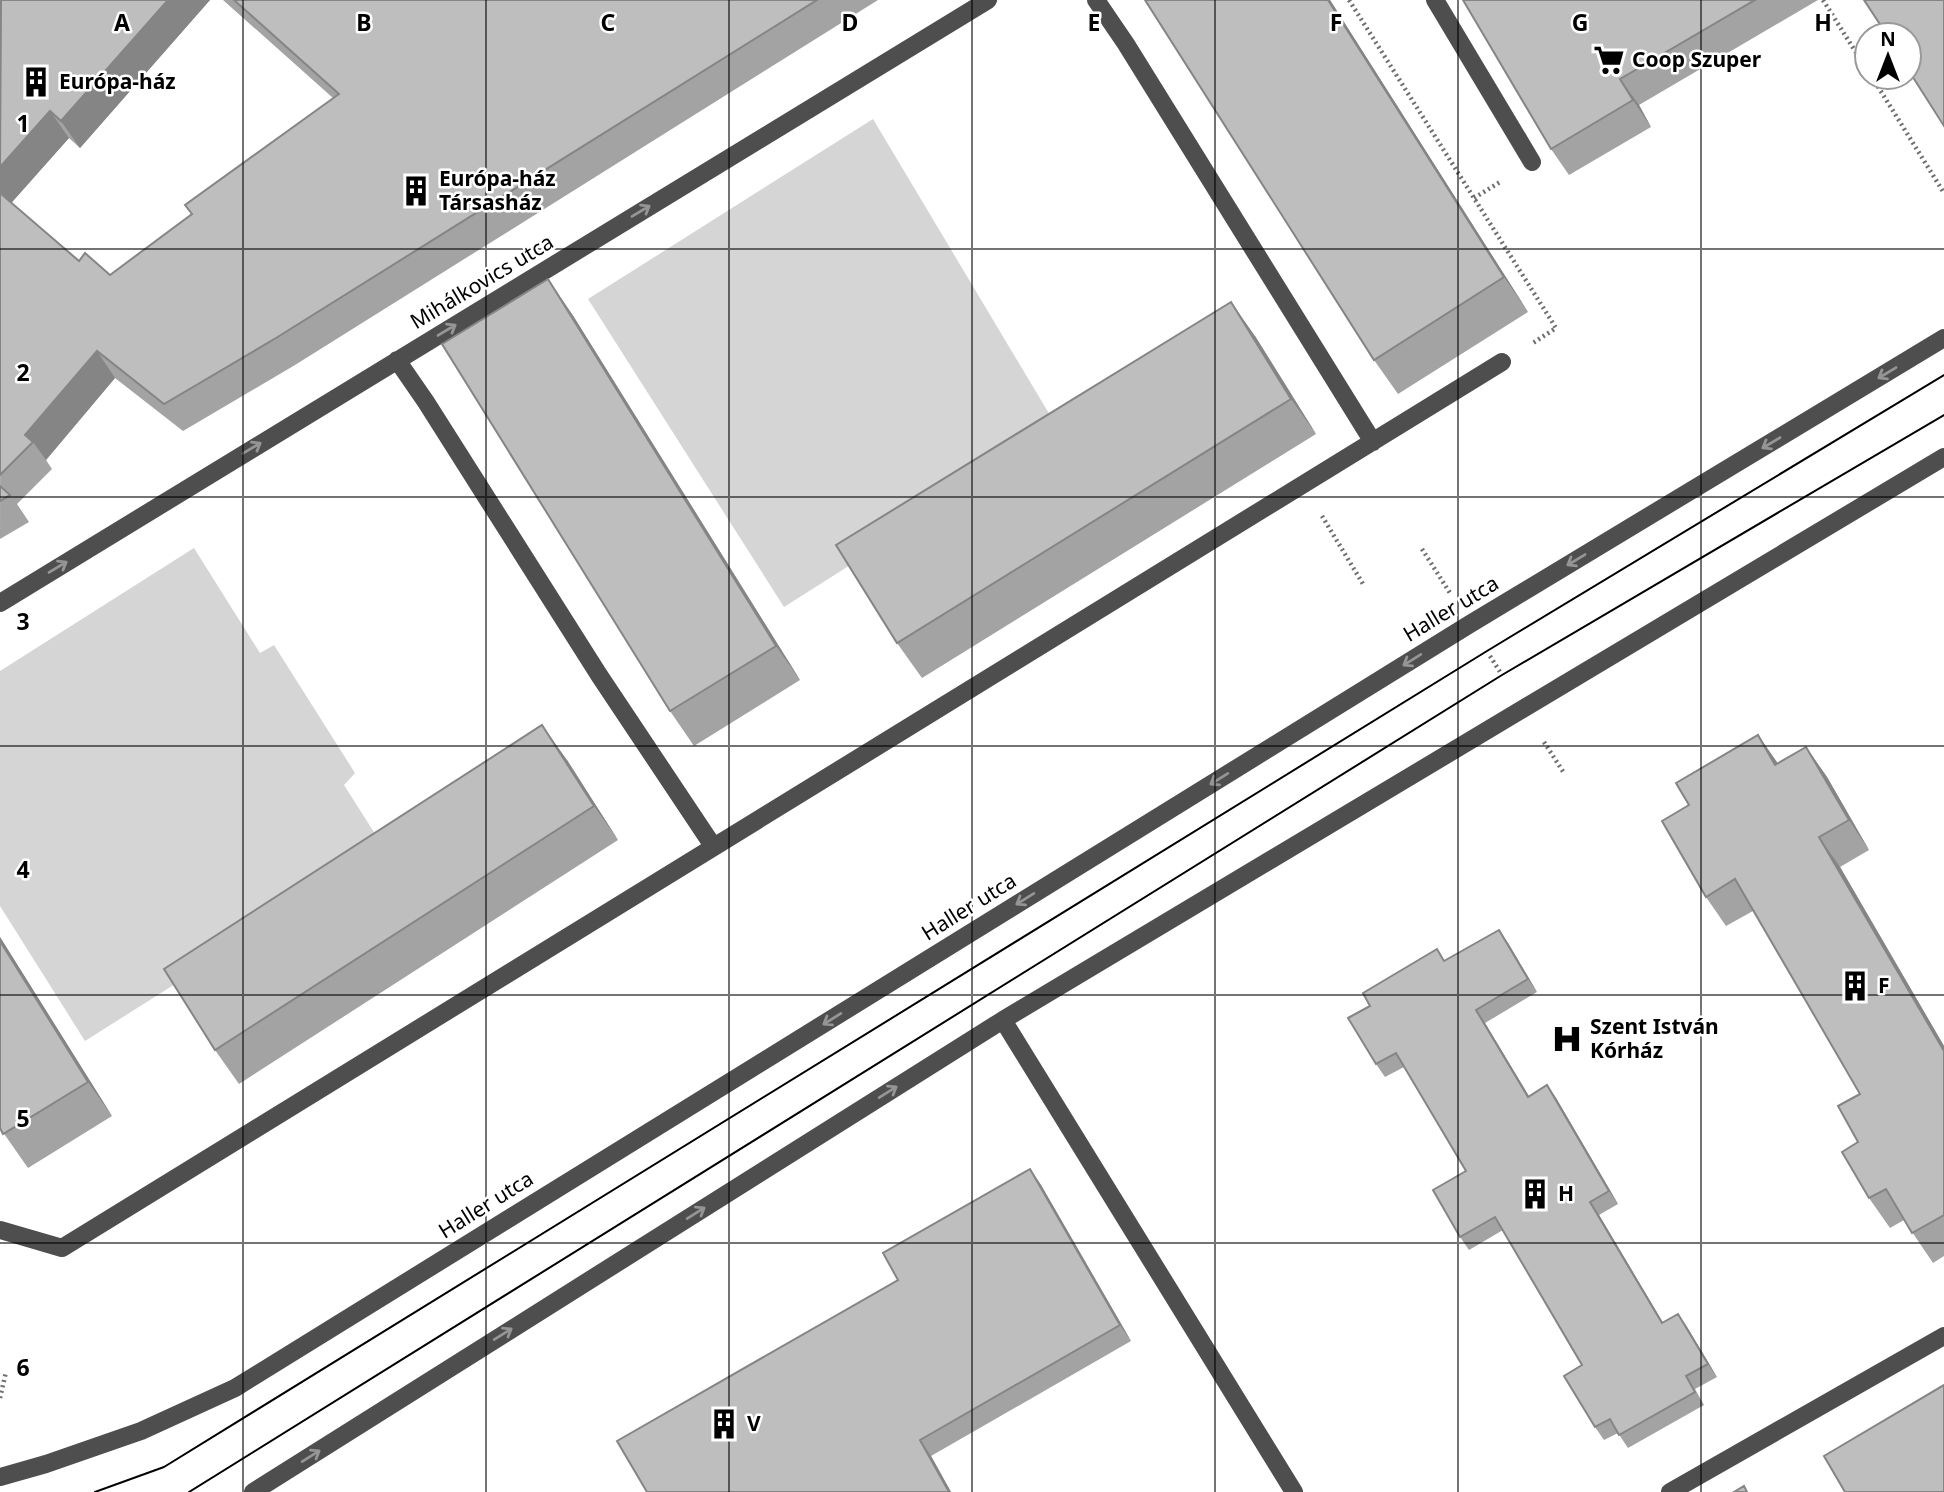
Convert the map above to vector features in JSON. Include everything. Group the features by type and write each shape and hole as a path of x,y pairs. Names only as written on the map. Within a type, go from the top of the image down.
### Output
{"street":[{"name":"Mihálkovics utca","path":"0,603 988,0"},
{"path":"1096,0 1373,442"},
{"path":"1435,0 1532,162"},
{"name":"Haller utca","path":"0,1477 141,1431 235,1388 1470,624 1944,338"},
{"path":"397,360 599,675 713,846"},
{"path":"0,1230 62,1248 1502,362"},
{"path":"253,1492 1003,1020 1944,457"},
{"path":"1003,1020 1294,1492"},
{"path":"1670,1492 1944,1336"}],"path":[{"path":"1349,0 1556,328 1502,362"},
{"path":"1824,0 1853,47"},
{"path":"1880,91 1944,193"},
{"path":"1474,198 1532,162"},
{"path":"1303,486 1363,584"},
{"path":"1422,549 1564,773"},
{"path":"0,1398 6,1372"}],"shaded area":[{"path":"873,119 1060,432 784,607 588,299"},
{"path":"194,548 260,653 274,645 355,773 344,785 386,851 85,1041 0,906 0,671"}],"building":[{"path":"1,0 168,0 61,121 50,111 0,167"},
{"path":"234,0 817,0 276,338 164,404 97,351 25,435 33,442 0,475 0,193 79,261 85,253 110,275 192,214 185,205 339,94"},
{"path":"1145,0 1328,0 1504,277 1374,360"},
{"name":"Coop Szuper","path":"1463,0 1755,0 1620,79 1633,100 1551,149"},
{"path":"1864,0 1944,0 1944,126 1922,91 1923,21 1878,21"},
{"path":"548,279 776,646 670,711 442,344"},
{"path":"1231,302 1291,399 897,643 836,545"},
{"path":"0,486 10,495 0,501"},
{"path":"542,725 594,806 215,1050 164,969"},
{"name":"F","path":"1758,735 1775,765 1806,747 1849,820 1819,837 1944,1051 1944,1215 1912,1233 1886,1189 1869,1198 1842,1152 1858,1142 1838,1106 1860,1094 1735,879 1706,897 1662,821 1689,805 1676,783"},
{"name":"H","path":"1499,930 1528,979 1476,1010 1528,1097 1547,1085 1609,1191 1590,1202 1662,1323 1678,1314 1708,1364 1686,1376 1695,1392 1619,1435 1610,1419 1595,1427 1564,1376 1582,1365 1495,1217 1460,1237 1433,1190 1466,1171 1396,1053 1376,1064 1348,1018 1370,1006 1363,993 1437,949 1444,961"},
{"path":"0,941 88,1082 3,1134 0,1128"},
{"path":"1030,1169 1120,1325 920,1440 949,1492 647,1492 617,1441 898,1280 883,1253"},
{"path":"1944,1385 1944,1492 1845,1492 1824,1456"},
{"path":"1744,1486 1747,1492 1734,1492"}],"tram line":[{"path":"95,1492 164,1467 1487,651 1944,375"},
{"path":"189,1492 1502,675 1944,415"}],"place":[{"name":"Coop Szuper","path":"1609,60"},
{"name":"Európa-ház","path":"36,82"},
{"name":"Európa-ház Társasház","path":"416,191"},
{"name":"F","path":"1855,986"},
{"name":"Szent István Kórház","path":"1567,1039"},
{"name":"H","path":"1535,1194"},
{"name":"V","path":"724,1424"}]}
